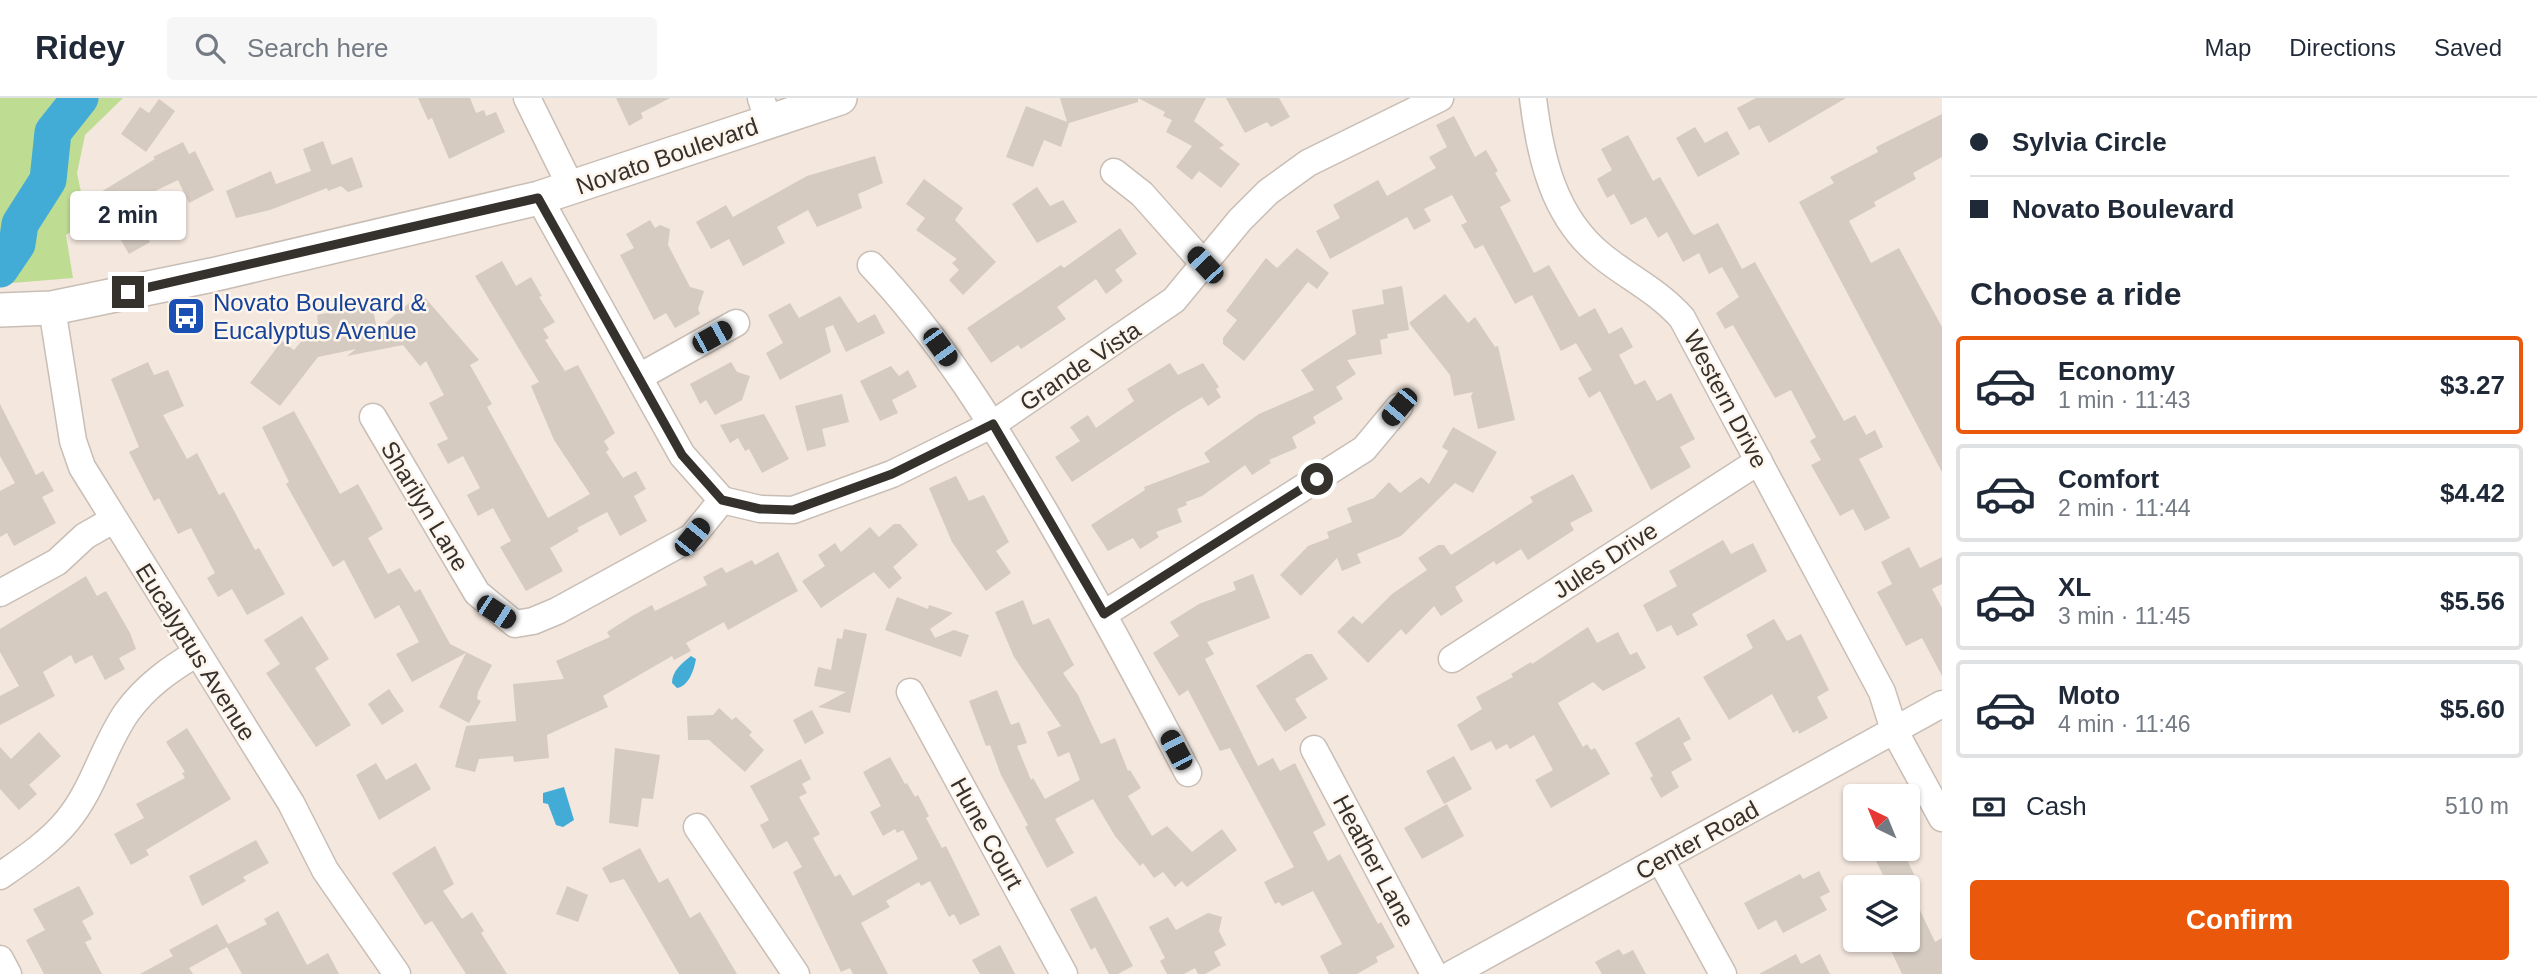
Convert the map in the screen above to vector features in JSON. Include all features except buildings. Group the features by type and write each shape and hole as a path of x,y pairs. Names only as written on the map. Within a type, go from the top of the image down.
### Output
{"main road":[{"name":"Novato Boulevard","path":"27,309 212,275 538,198 572,189 765,109 840,98"}],"street":[{"path":"527,98 572,189"},
{"name":"Grande Vista","path":"722,500 760,509 793,510 892,474 993,424 1148,321 1174,300 1240,220 1268,192 1298,170 1440,98"},
{"name":"Western Drive","path":"1533,98 1544,161 1555,196 1598,254 1651,288 1682,318 1882,692 1895,730 1942,818"},
{"path":"1114,172 1142,194 1205,265"},
{"path":"538,198 682,455 722,500"},
{"path":"871,265 912,309 993,424 1104,614 1188,773"},
{"name":"Eucalyptus Avenue","path":"27,309 77,456 113,520 291,803 325,870 397,974"},
{"path":"639,377 736,323"},
{"path":"1104,614 1364,449 1399,407"},
{"name":"Sharilyn Lane","path":"373,418 477,593 514,624 533,621 557,611 692,537 722,500"},
{"name":"Jules Drive","path":"1452,659 1759,461"},
{"path":"0,593 57,562 85,536 113,520"},
{"path":"0,876 48,841 66,823 78,807 126,714 163,674 197,653"},
{"name":"Hune Court","path":"910,692 1064,974"},
{"name":"Center Road","path":"1452,974 1942,704"},
{"name":"Heather Lane","path":"1314,748 1434,974"},
{"path":"697,827 796,974"},
{"path":"1661,861 1723,974"},
{"path":"0,959 8,974"}],"green space":[{"path":"0,98 123,98 85,135 77,173 87,221 66,235 73,278 0,284"}],"water":[{"path":"691,656 696,659 692,672 688,681 677,688 672,683 674,675 681,664"},
{"path":"564,787 574,820 563,827 556,825 548,804 543,803 543,793"}],"waterway":[{"path":"0,269 17,244 20,224 48,180 53,132 80,98"}],"place":[{"name":"Novato Boulevard & Eucalyptus Avenue","path":"186,316"}],"route":[{"path":"128,292 212,275 538,198 682,455 722,500 760,509 793,510 892,474 993,424 1104,614 1317,479"}]}
